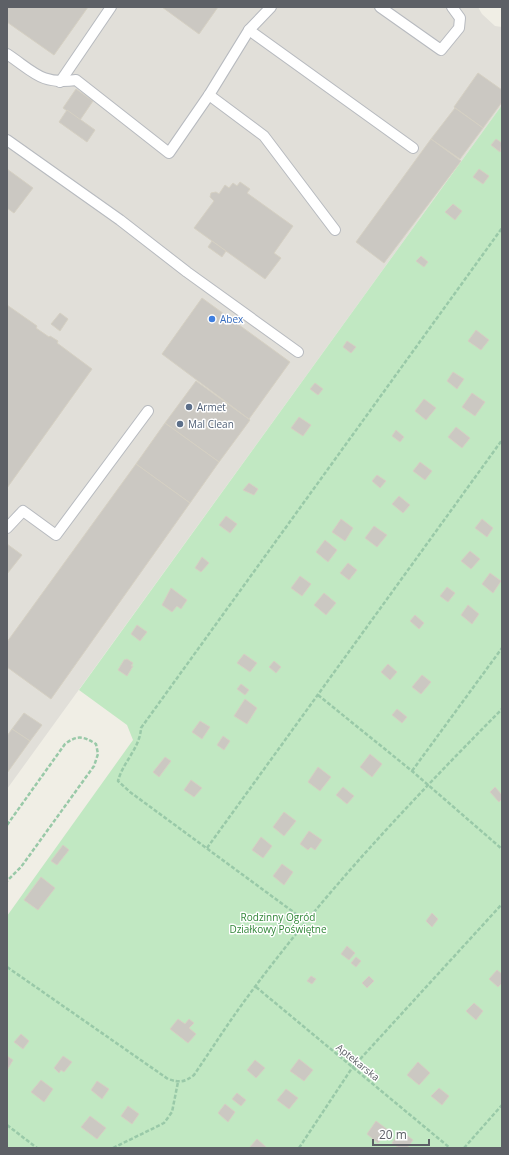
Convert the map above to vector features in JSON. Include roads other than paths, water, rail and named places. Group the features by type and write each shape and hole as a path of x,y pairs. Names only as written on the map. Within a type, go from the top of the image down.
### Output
{"lane":[{"path":"60,82 111,7"},
{"path":"7,54 44,80 60,82 76,80 169,153 209,95 249,30 272,7"},
{"path":"380,7 441,50 459,28 460,18 452,7"},
{"path":"249,30 413,148"},
{"path":"209,95 264,136 335,230"},
{"path":"7,140 120,220 187,272 298,352"},
{"path":"7,528 23,511 56,535 148,411"}],"place":[{"name":"Abex","path":"212,319"},
{"name":"Armet","path":"189,407"},
{"name":"Mal Clean","path":"180,424"}],"park label":[{"name":"Rodzinny Ogród Działkowy Poświętne","path":"278,922"}]}
